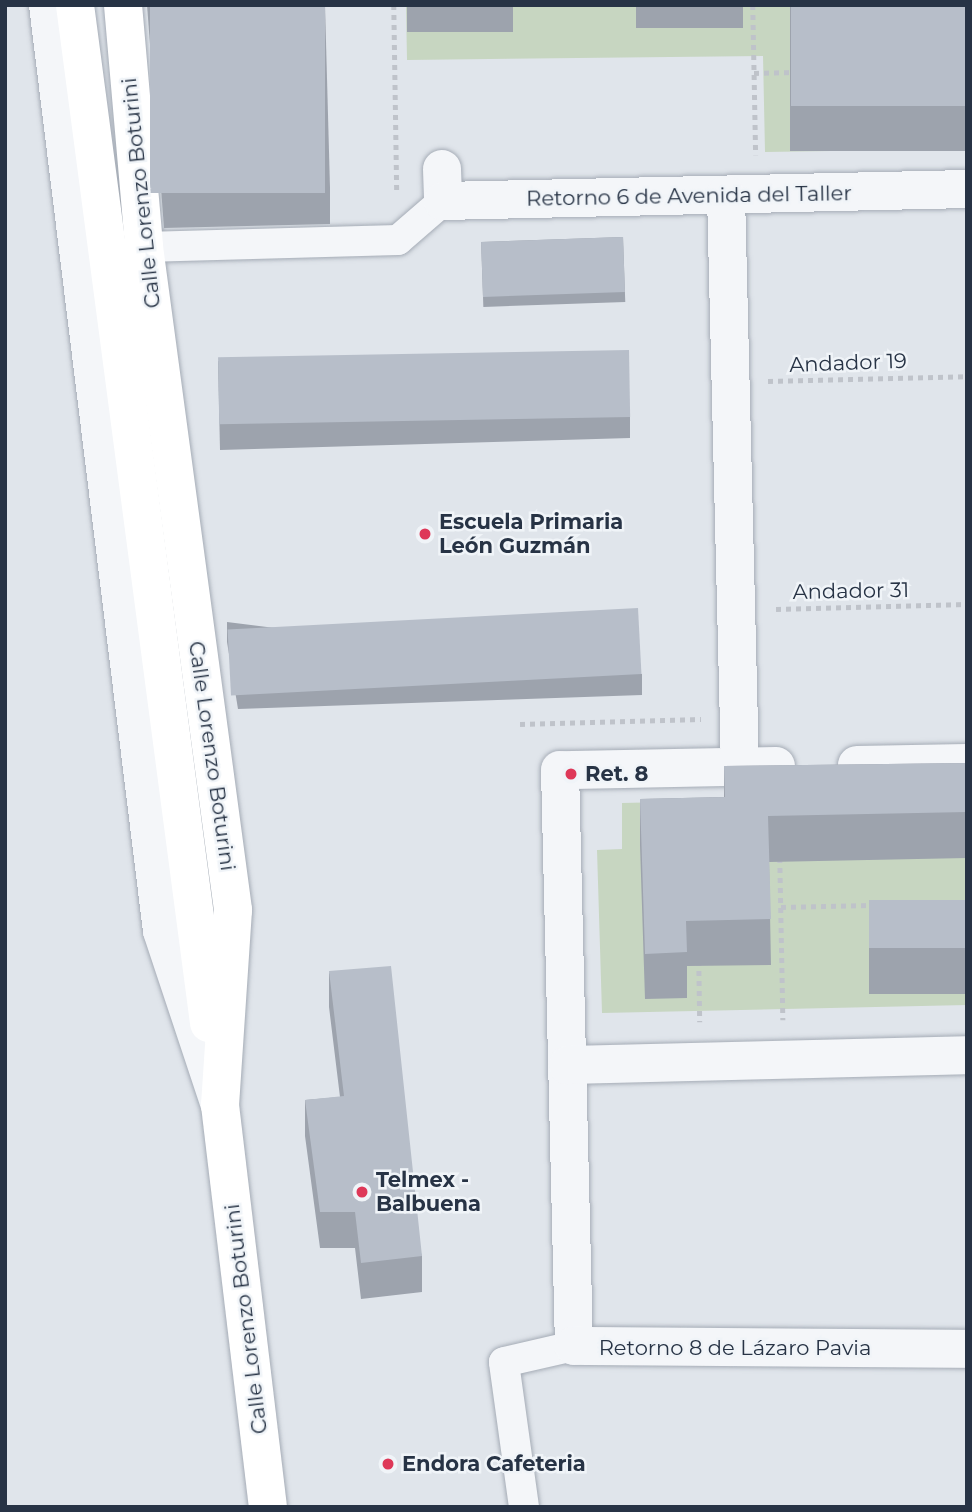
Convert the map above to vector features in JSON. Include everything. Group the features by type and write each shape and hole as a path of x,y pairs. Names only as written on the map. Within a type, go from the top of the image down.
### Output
{"main road":[{"path":"75,5 220,1105"},
{"name":"Calle Lorenzo Boturini","path":"122,5 144,247 233,910 220,1105 268,1507"}],"street":[{"path":"48,5 162,931 220,1105"},
{"path":"144,247 398,240 443,185"},
{"name":"Retorno 6 de Avenida del Taller","path":"443,185 741,195 967,190"},
{"path":"741,195 730,382 740,767 967,762"},
{"name":"Retorno 8 de Lázaro Pavia","path":"740,767 560,770 574,1346 967,1349"},
{"path":"568,1065 967,1055"},
{"path":"524,1507 504,1362 574,1346"}],"path":[{"path":"394,5 398,240"},
{"path":"741,195 754,73 753,5"},
{"path":"754,73 805,72"},
{"name":"Andador 19","path":"730,382 967,376"},
{"name":"Andador 31","path":"736,610 967,604"},
{"path":"520,724 739,718"},
{"path":"780,851 784,1059"},
{"path":"781,907 882,905"},
{"path":"699,946 702,1061"}],"green space":[{"path":"406,5 967,5 967,149 765,152 763,56 407,60"},
{"path":"967,795 967,1005 602,1013 597,850 622,849 622,803"}],"building":[{"path":"150,5 325,5 325,193 150,193"},
{"path":"791,5 967,5 967,106 791,106"},
{"path":"623,237 625,292 483,297 481,242"},
{"path":"629,350 630,417 219,424 218,357"},
{"path":"638,608 641,674 231,695 228,630"},
{"path":"967,763 967,812 768,816 771,919 686,921 687,952 645,954 640,799 725,797 724,766"},
{"path":"869,900 967,900 967,948 869,948"},
{"name":"Telmex - Balbuena","path":"391,966 422,1256 361,1263 355,1212 320,1212 305,1100 344,1096 329,971"}],"place":[{"name":"Escuela Primaria León Guzmán","path":"425,534"},
{"name":"Ret. 8","path":"571,774"},
{"name":"Telmex - Balbuena","path":"362,1192"},
{"name":"Endora Cafeteria","path":"388,1464"}]}
